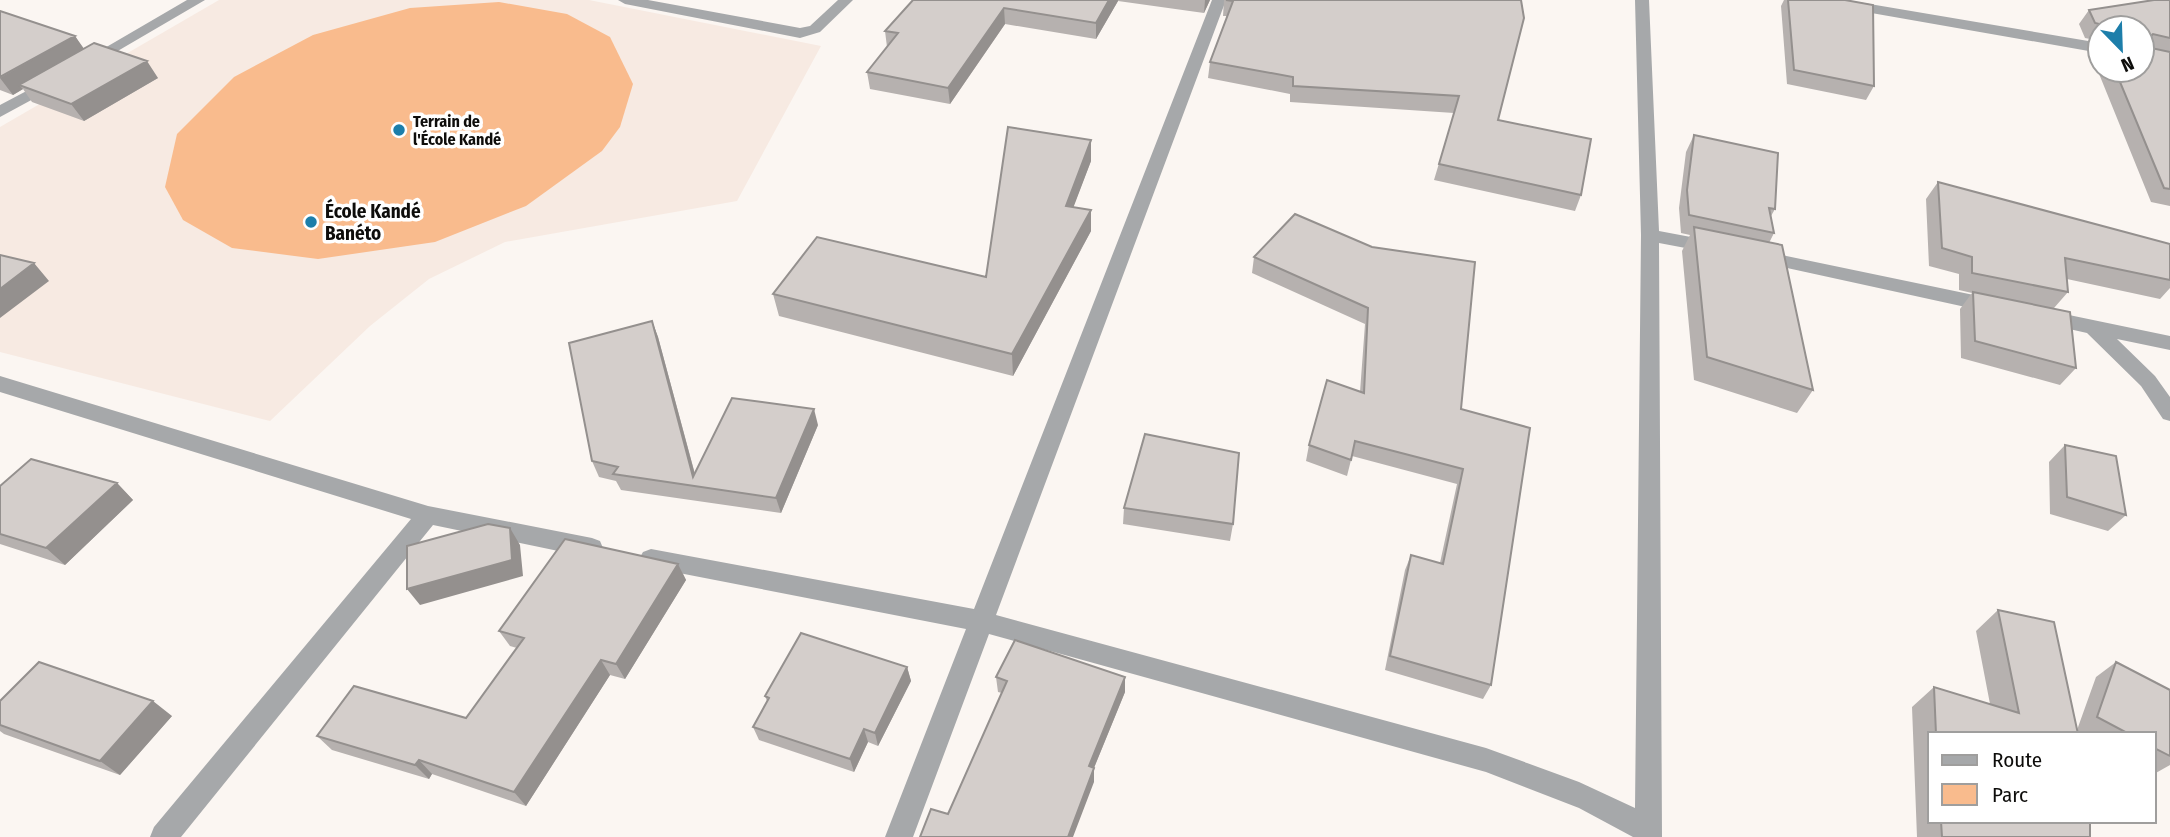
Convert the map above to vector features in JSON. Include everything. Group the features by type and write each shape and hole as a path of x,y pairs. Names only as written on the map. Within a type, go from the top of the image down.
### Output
{"street":[{"path":"0,112 198,0"},
{"path":"625,0 800,33 816,29 846,0"},
{"path":"899,837 1219,0"},
{"path":"1643,0 1650,235 1648,834"},
{"path":"1821,0 2086,46"},
{"path":"1650,235 2170,343"},
{"path":"2093,327 2148,381 2170,413"},
{"path":"0,384 428,515 981,621 1486,760 1568,788 1608,806 1648,834"},
{"path":"164,837 428,515"}],"shaded area":[{"name":"École Kandé Banéto","path":"219,0 589,0 821,46 737,201 505,242 429,279 370,326 270,421 0,352 0,127"}],"green space":[{"name":"Terrain de l'École Kandé","path":"499,2 567,14 610,37 633,84 620,127 602,151 526,206 435,242 318,259 232,248 183,220 165,187 177,134 234,77 313,35 410,8"}],"building":[{"path":"913,0 1109,0 1096,23 1004,8 948,88 867,72 898,33 885,31"},
{"path":"1226,0 1521,0 1524,18 1498,120 1591,139 1581,195 1439,164 1459,96 1293,86 1293,77 1210,62 1233,1"},
{"path":"1788,0 1845,0 1873,5 1874,86 1794,70"},
{"path":"2170,0 2170,38 2156,35 2156,14 2091,14 2089,10"},
{"path":"0,11 75,36 0,77"},
{"path":"94,43 147,61 71,104 19,85"},
{"path":"2156,49 2170,52 2170,189 2164,188 2121,84 2156,84"},
{"path":"1008,127 1091,140 1066,206 1091,210 1012,354 773,294 817,237 986,277"},
{"path":"1694,135 1778,153 1775,209 1769,208 1774,233 1689,215 1687,190"},
{"path":"1938,182 2170,244 2170,280 2065,258 2068,292 1972,273 1972,257 1942,248"},
{"path":"1295,214 1372,247 1475,262 1461,409 1530,428 1491,685 1390,656 1411,555 1443,564 1463,469 1355,441 1351,460 1309,445 1327,380 1364,393 1368,308 1254,257"},
{"path":"1694,227 1782,245 1813,390 1707,357"},
{"path":"0,255 34,263 0,289"},
{"path":"1973,292 2070,312 2076,368 1975,341"},
{"path":"652,321 693,477 732,398 814,409 776,498 613,474 618,467 592,461 569,343"},
{"path":"1145,434 1239,453 1233,524 1124,508"},
{"path":"2065,445 2116,456 2126,515 2067,497"},
{"path":"31,459 117,483 46,548 0,534 0,486"},
{"path":"488,524 510,528 512,560 407,589 407,546"},
{"path":"565,539 678,564 616,664 601,660 514,792 419,760 415,765 317,736 354,686 466,718 524,638 499,631"},
{"path":"1998,610 2054,622 2078,732 1936,732 1934,687 2019,713"},
{"path":"801,633 907,667 875,733 864,729 850,759 753,727 769,698 765,696"},
{"path":"1015,640 1125,677 1089,766 1094,768 1068,837 920,837 931,809 948,814 1007,681 996,677"},
{"path":"39,662 153,701 100,761 0,725 0,701"},
{"path":"2116,662 2170,690 2170,756 2156,749 2156,732 2125,732 2097,717"},
{"path":"1941,823 2090,823 2090,837 1942,837"}],"place":[{"name":"Terrain de l'École Kandé","path":"399,130"},
{"name":"École Kandé Banéto","path":"311,222"}]}
